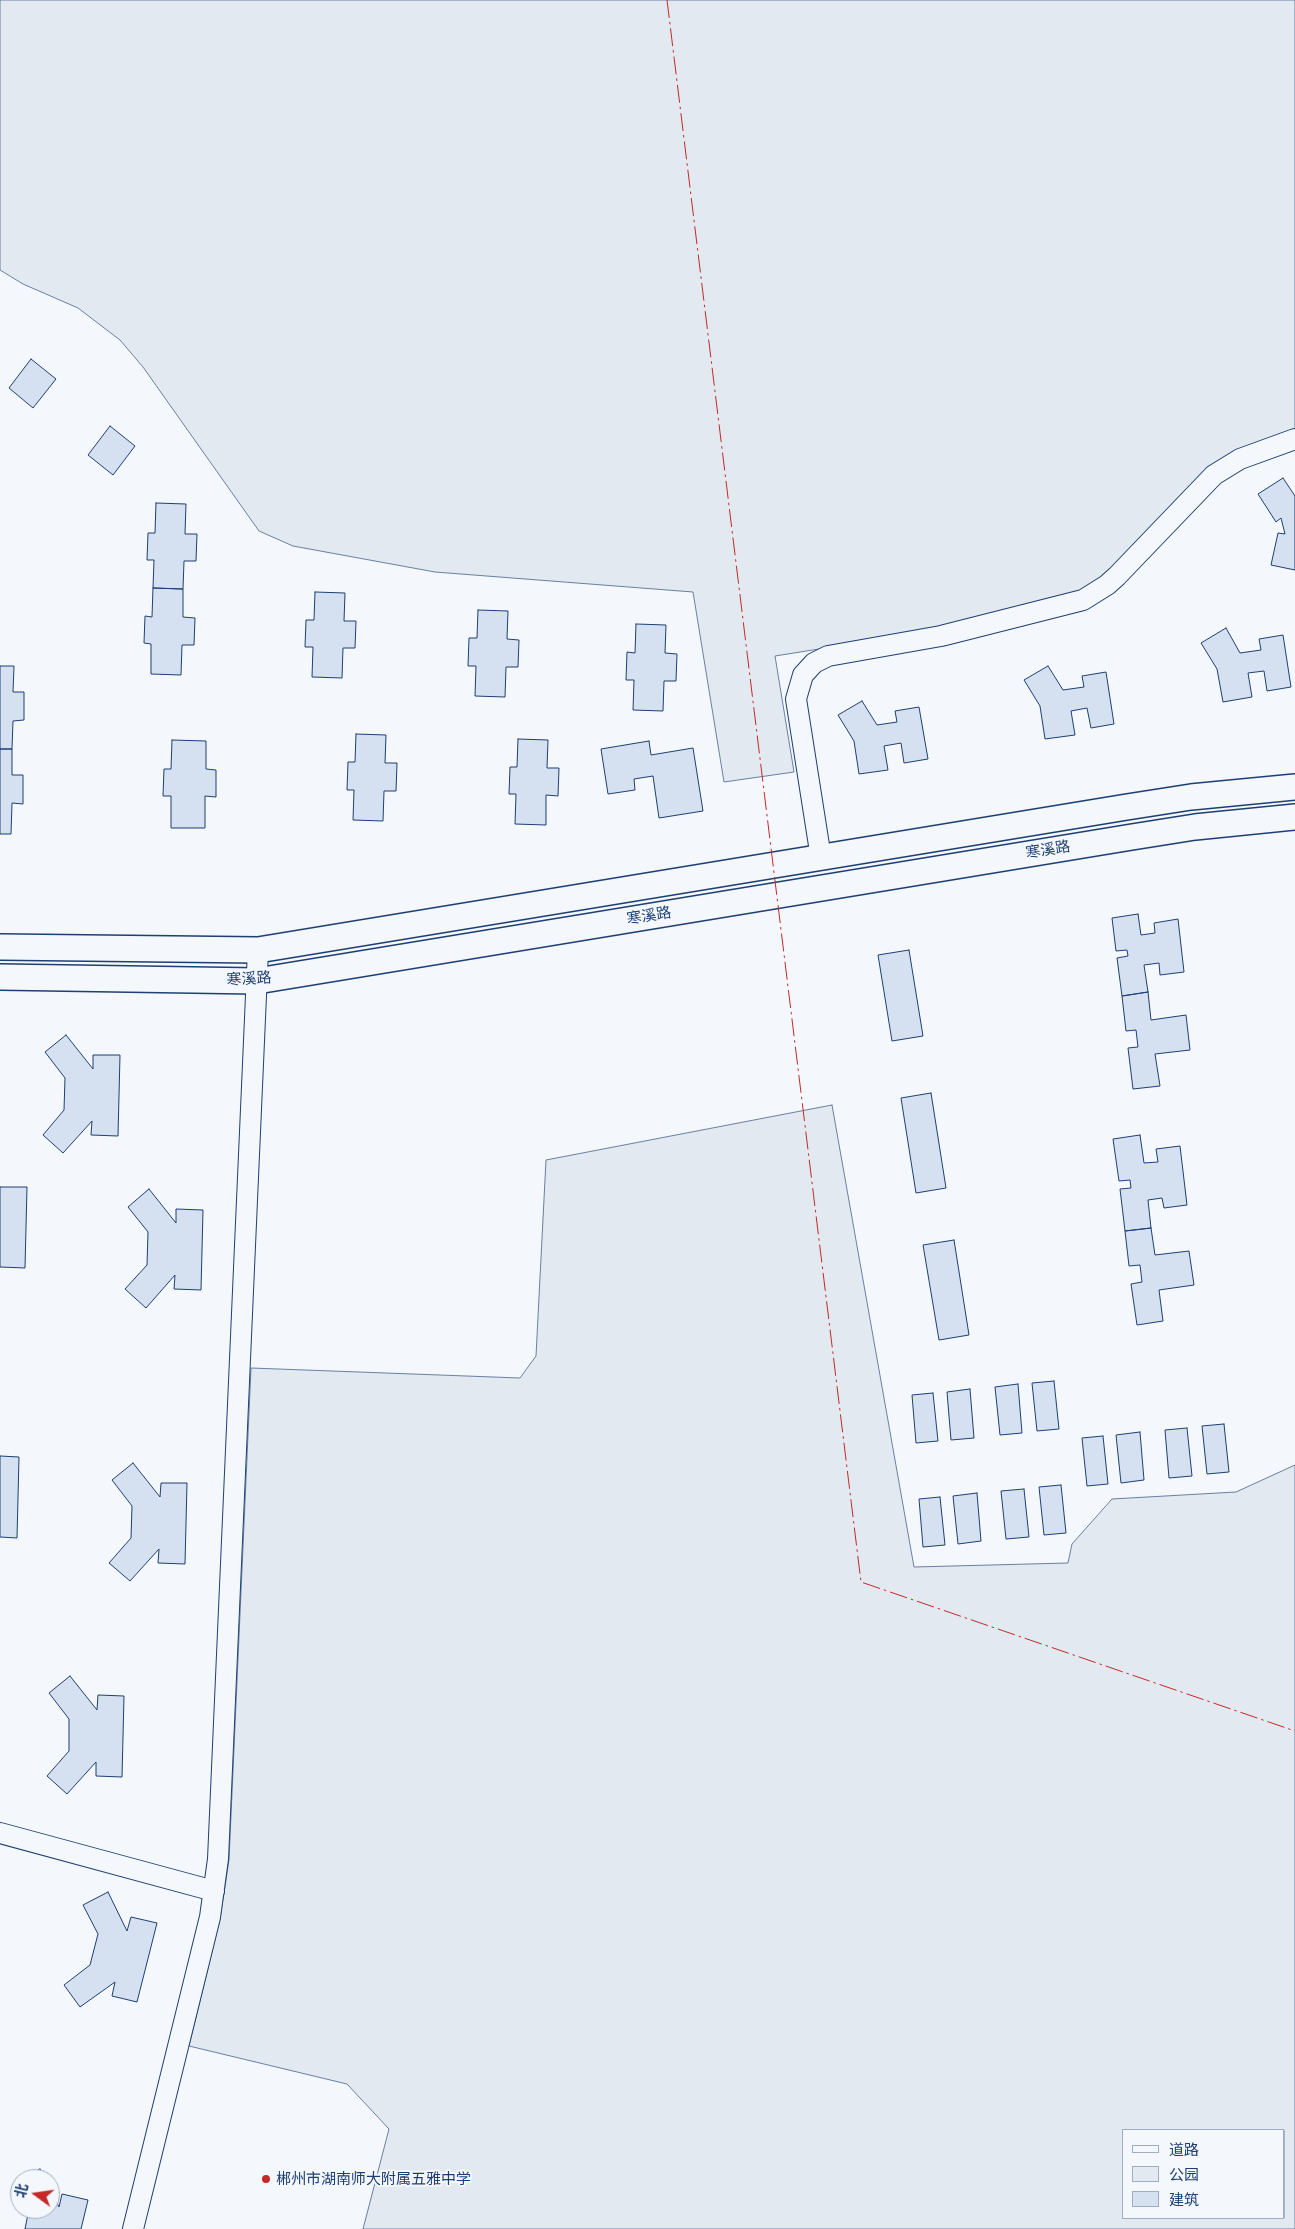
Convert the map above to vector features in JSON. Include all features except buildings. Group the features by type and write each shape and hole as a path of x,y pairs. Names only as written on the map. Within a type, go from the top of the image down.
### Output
{"main road":[{"name":"寒溪路","path":"0,947 258,950 1191,797 1295,787"},
{"name":"寒溪路","path":"0,977 257,980 1195,827 1295,817"}],"street":[{"path":"821,858 796,699 799,682 814,663 828,656 941,636 1083,600 1096,593 1117,576 1214,475 1240,459 1295,439"},
{"path":"133,2229 214,1891 221,1817 258,950"},
{"path":"0,1832 214,1891"}],"green space":[{"path":"0,0 1295,0 1295,431 1237,451 1102,578 1079,592 901,636 775,656 794,772 724,782 693,592 435,572 293,546 259,531 143,367 120,340 78,308 23,284 0,270"},
{"path":"832,1105 914,1567 1068,1563 1072,1544 1112,1499 1236,1492 1295,1465 1295,2229 363,2229 389,2129 347,2084 189,2046 220,1919 229,1860 251,1368 520,1378 536,1356 546,1160"}],"power":[{"path":"667,0 861,1582 1295,1731"}],"place":[{"name":"郴州市湖南师大附属五雅中学","path":"266,2179"}]}
